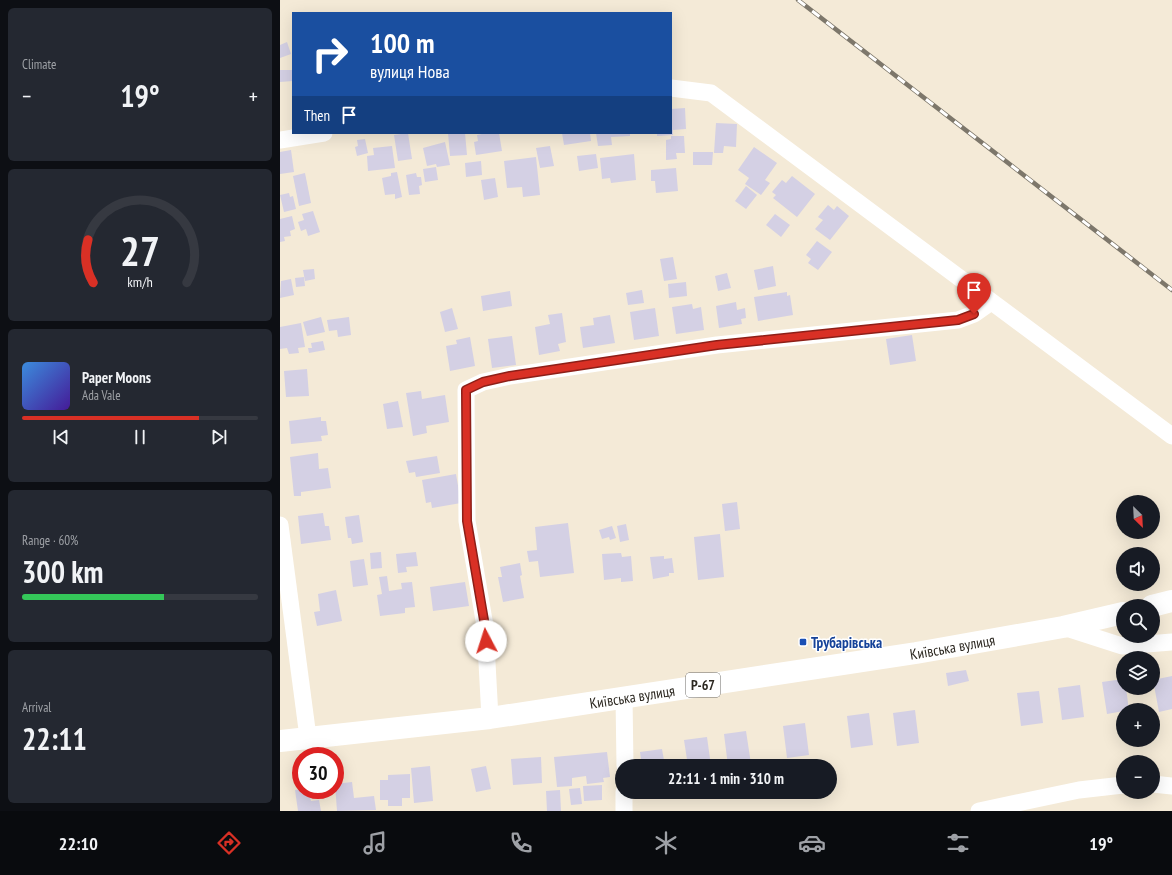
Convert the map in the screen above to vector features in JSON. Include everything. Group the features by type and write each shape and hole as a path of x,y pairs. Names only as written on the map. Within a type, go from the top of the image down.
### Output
{"main road":[{"path":"1160,604 1172,601"},
{"name":"Київська вулиця","path":"280,741 490,718 916,653 1063,627 1116,615"}],"street":[{"path":"672,88 711,93 1172,436"},
{"path":"280,140 318,134"},
{"path":"490,718 485,626 467,521 466,390 483,382 510,376 710,346 958,320 974,314 991,302"},
{"path":"280,525 308,738"},
{"path":"1063,627 1122,646 1172,642"},
{"path":"624,697 625,759"},
{"path":"1160,785 1172,786"},
{"path":"979,811 1079,790 1116,786"},
{"path":"624,799 624,811"}],"building":[{"path":"287,42 291,54 280,58 280,45"},
{"path":"280,70 292,70 292,81 280,82"},
{"path":"685,108 686,129 673,130 673,135 657,136 657,134 672,134 672,109"},
{"path":"716,123 737,124 736,147 724,146 723,153 714,153"},
{"path":"408,134 412,159 398,161 394,135"},
{"path":"448,134 465,134 467,155 450,156"},
{"path":"499,134 502,151 476,155 474,142 478,141 477,135"},
{"path":"562,134 590,134 591,141 564,145"},
{"path":"596,134 630,134 630,136 611,137 612,145 598,146"},
{"path":"671,136 684,136 685,153 676,153 677,159 666,160 666,140 671,139"},
{"path":"365,139 368,153 357,156 355,147 358,146 357,140"},
{"path":"445,142 450,165 437,167 436,164 427,166 423,148"},
{"path":"392,146 395,168 368,171 367,156 374,155 373,148"},
{"path":"550,146 554,166 540,168 536,148"},
{"path":"754,147 777,163 765,180 770,183 761,195 745,184 749,178 738,170"},
{"path":"291,150 294,172 280,174 280,152"},
{"path":"693,152 713,152 712,165 693,165"},
{"path":"596,154 598,168 579,171 577,156"},
{"path":"634,154 636,180 611,183 610,178 602,179 600,158"},
{"path":"536,157 540,195 523,197 522,187 507,188 504,161"},
{"path":"481,161 482,175 466,177 465,163"},
{"path":"436,167 438,180 425,182 423,169"},
{"path":"676,168 678,191 656,193 655,181 651,181 651,170"},
{"path":"397,172 402,197 395,199 395,194 385,195 382,178 391,176 391,173"},
{"path":"305,173 311,203 299,206 293,176"},
{"path":"416,173 417,177 421,177 422,185 419,186 420,194 409,195 406,175"},
{"path":"792,176 815,194 797,217 773,198 776,195 772,192 782,180 786,183"},
{"path":"495,178 498,197 484,200 481,180"},
{"path":"746,186 757,195 746,209 735,201"},
{"path":"289,193 290,197 293,196 296,209 284,212 280,195"},
{"path":"828,205 834,210 837,206 849,216 830,240 815,229 823,220 818,217"},
{"path":"313,211 320,232 308,236 306,229 301,231 298,222 304,220 302,214"},
{"path":"775,214 790,225 781,237 766,225"},
{"path":"292,216 295,229 290,231 291,236 284,237 285,241 280,242 280,219"},
{"path":"817,241 832,252 818,270 808,263 811,259 806,255"},
{"path":"673,257 677,279 664,281 660,259"},
{"path":"773,266 776,286 758,290 754,270"},
{"path":"314,269 315,279 305,281 303,270"},
{"path":"727,273 731,288 718,291 715,276"},
{"path":"304,277 305,286 296,287 295,278"},
{"path":"291,279 294,295 280,298 281,281"},
{"path":"686,282 687,296 669,298 668,284"},
{"path":"642,290 644,303 628,305 626,293"},
{"path":"510,291 512,306 483,311 481,296"},
{"path":"787,292 787,296 790,295 793,315 758,321 754,297"},
{"path":"736,302 737,310 745,308 746,318 741,319 742,324 719,328 716,306"},
{"path":"692,304 693,309 701,307 704,330 676,334 672,307"},
{"path":"452,308 458,329 445,332 440,312"},
{"path":"655,308 659,336 634,340 630,312"},
{"path":"562,313 566,342 558,344 560,351 539,355 535,327 550,324 548,315"},
{"path":"610,315 615,343 583,348 580,327 594,325 593,318"},
{"path":"321,317 325,332 307,336 303,322"},
{"path":"349,317 351,335 338,337 337,330 329,331 327,320"},
{"path":"301,323 305,347 298,348 299,353 289,354 287,348 280,349 280,327"},
{"path":"912,335 916,361 890,365 886,339"},
{"path":"512,336 516,365 492,368 488,339"},
{"path":"470,337 475,366 450,371 446,346 457,344 456,340"},
{"path":"323,341 325,350 309,353 308,348 312,348 311,343"},
{"path":"307,369 309,396 286,397 284,371"},
{"path":"421,391 422,399 445,395 449,422 426,426 427,433 413,436 406,393"},
{"path":"398,401 403,427 387,429 383,404"},
{"path":"321,417 321,421 326,421 328,435 321,436 322,441 291,444 289,421"},
{"path":"318,453 319,469 328,468 331,488 301,492 301,496 294,496 290,457"},
{"path":"437,456 440,473 416,477 415,472 409,473 406,461"},
{"path":"456,474 461,503 432,508 431,502 426,503 422,480"},
{"path":"737,502 740,529 725,531 722,504"},
{"path":"323,513 325,526 329,526 331,540 301,544 298,516"},
{"path":"359,515 363,542 352,544 351,538 348,538 345,517"},
{"path":"568,523 574,573 540,577 538,561 529,562 527,551 537,550 535,527"},
{"path":"626,524 629,540 620,542 617,526"},
{"path":"612,526 616,538 610,540 609,537 602,539 599,530"},
{"path":"720,534 724,577 698,580 694,537"},
{"path":"381,552 382,568 371,569 370,553"},
{"path":"416,552 418,566 406,567 407,572 398,573 396,554"},
{"path":"621,553 622,557 631,556 633,581 621,582 621,578 604,580 602,554"},
{"path":"664,556 664,559 672,558 674,573 669,573 669,576 653,579 650,557"},
{"path":"364,559 368,585 353,587 350,561"},
{"path":"520,563 522,575 520,576 524,598 503,602 498,577 502,577 500,567"},
{"path":"387,576 389,591 402,589 401,583 412,582 415,607 405,608 405,613 380,616 377,595 382,594 379,577"},
{"path":"465,582 469,606 433,611 430,587"},
{"path":"336,590 342,621 317,626 314,612 320,611 318,594"},
{"path":"966,670 969,681 948,686 946,673"},
{"path":"1172,676 1172,709 1160,712 1160,703 1157,703 1156,695 1160,695 1160,679"},
{"path":"1116,680 1116,695 1127,695 1128,703 1116,703 1116,712 1107,714 1102,682"},
{"path":"1080,685 1084,717 1062,720 1058,688"},
{"path":"1039,691 1043,723 1021,726 1017,693"},
{"path":"915,710 919,743 897,746 893,713"},
{"path":"869,713 873,745 851,748 847,716"},
{"path":"805,723 809,755 787,758 783,726"},
{"path":"746,731 750,759 727,759 724,734"},
{"path":"707,737 710,759 687,759 684,740"},
{"path":"662,749 664,759 641,759 640,752"},
{"path":"607,752 610,777 603,778 604,782 587,784 586,776 572,778 572,786 557,787 554,757"},
{"path":"541,757 542,783 513,785 511,759"},
{"path":"430,766 433,801 414,803 411,768"},
{"path":"486,766 491,789 476,792 471,769"},
{"path":"410,774 410,798 402,798 402,806 388,806 388,800 380,800 380,780 388,780 388,775"},
{"path":"352,782 354,798 374,796 376,810 337,811 336,799 344,799 344,783"},
{"path":"602,785 602,800 584,801 583,786"},
{"path":"580,788 582,804 571,805 569,789"},
{"path":"560,790 561,811 547,811 546,791"},
{"path":"296,799 311,799 311,801 319,800 321,811 298,811"}],"railway":[{"path":"798,0 1172,290"}],"place":[{"name":"Трубарівська","path":"803,642"}],"route":[{"path":"486,641 485,626 467,521 466,390 483,382 510,376 717,345 958,320 974,314"}]}
